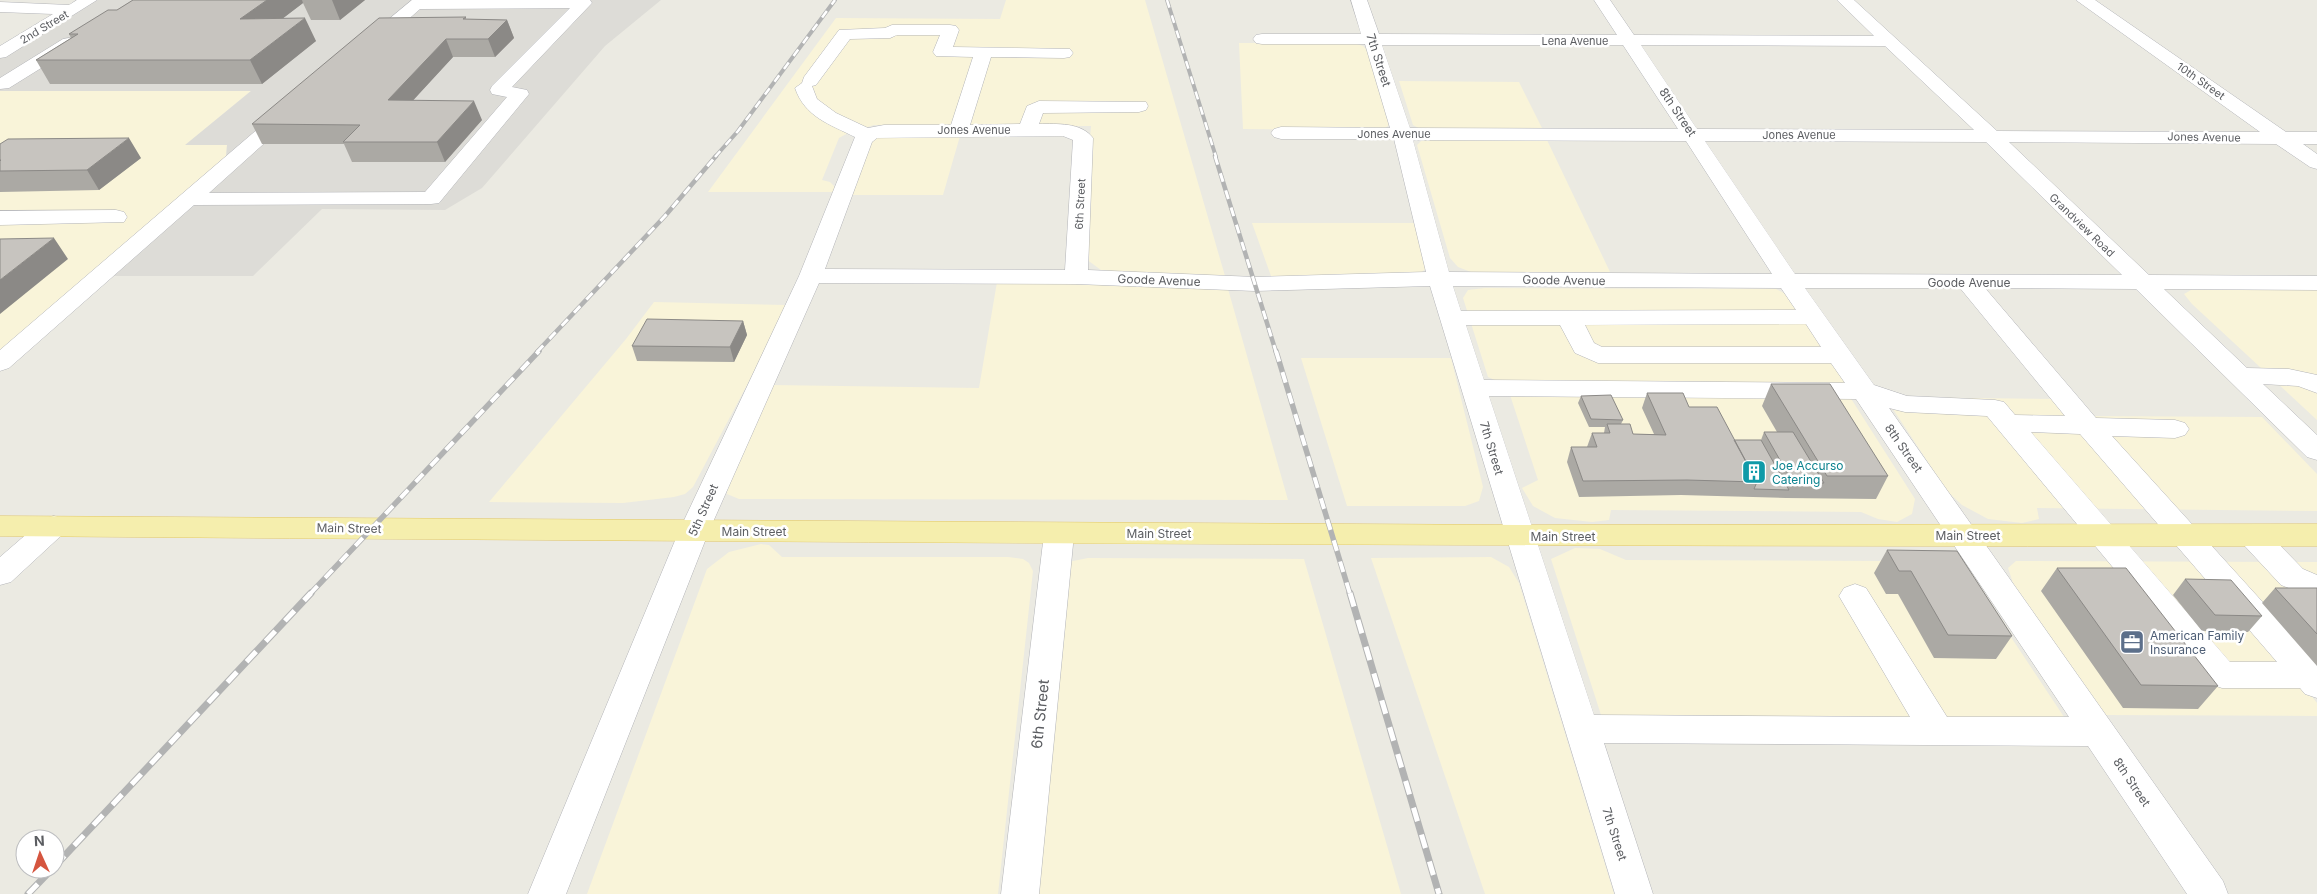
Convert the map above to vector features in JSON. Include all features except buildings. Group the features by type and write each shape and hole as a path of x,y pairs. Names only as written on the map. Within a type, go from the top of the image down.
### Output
{"main road":[{"name":"Main Street","path":"0,526 1059,534 1332,533 1520,536 2317,535"}],"street":[{"name":"2nd Street","path":"0,53 89,0"},
{"name":"7th Street","path":"1359,0 1374,41 1402,134 1439,279 1634,894"},
{"name":"8th Street","path":"1602,0 1789,282 2209,894"},
{"name":"Grandview Road","path":"1845,0 1990,135 2142,284 2317,451"},
{"name":"10th Street","path":"2084,0 2317,163"},
{"path":"188,199 431,198 520,94 499,90 584,3 416,4 358,54"},
{"path":"0,7 72,10"},
{"path":"869,134 829,117 809,102 807,84 845,34 890,33 892,30 950,30 942,52 1064,53"},
{"path":"3,84 88,32"},
{"name":"Lena Avenue","path":"1262,38 1374,41 1888,41"},
{"path":"959,130 984,52"},
{"path":"0,362 306,98"},
{"path":"1028,130 1034,110 1039,107 1139,106"},
{"name":"Jones Avenue","path":"869,134 959,130 1064,130 1077,133"},
{"name":"6th Street","path":"1076,278 1083,138 1077,133"},
{"name":"Jones Avenue","path":"1280,133 2317,138"},
{"name":"5th Street","path":"547,894 694,531 810,276 863,139 869,134"},
{"path":"0,218 116,217"},
{"name":"Goode Avenue","path":"810,276 1076,278 1255,284 1439,279 2142,284 2317,283"},
{"path":"1967,282 2087,424 2313,680"},
{"path":"1452,318 1813,317"},
{"path":"1569,318 1584,348 1598,355 1840,355"},
{"path":"2239,376 2294,379 2310,381 2317,385"},
{"path":"1474,388 1864,391 1905,404 1995,408 2105,535 2222,675 2313,680"},
{"path":"2010,424 2087,424 2110,429 2175,429"},
{"path":"0,574 54,526"},
{"name":"6th Street","path":"1020,894 1059,534"},
{"path":"2253,536 2309,582"},
{"path":"1855,596 1937,731"},
{"path":"1582,729 2098,732"}],"shaded area":[{"path":"96,0 661,0 605,46 482,188 445,210 322,209 253,276 89,276 226,158 227,145 185,145 251,91 0,91 0,58"},
{"path":"1006,0 1145,0 1225,276 1113,272 1101,270 1086,259 1081,245 1091,126 874,125 848,133 839,138 822,180 830,182 834,186 834,192 708,192 836,18 1000,19"},
{"path":"1239,43 1354,43 1363,46 1367,50 1389,125 1383,130 1243,129"},
{"path":"1399,81 1519,82 1543,130 1420,129 1413,125"},
{"path":"252,90 186,145 227,145 226,158 0,353 0,91"},
{"path":"960,136 943,195 849,195 873,137"},
{"path":"1422,140 1547,140 1610,272 1471,272 1458,267 1450,258 1417,145"},
{"path":"1252,223 1415,223 1426,268 1419,275 1271,276"},
{"path":"997,282 1228,289 1288,500 739,499 727,494 728,487 772,385 979,388"},
{"path":"1485,288 1776,289 1790,296 1848,385 1499,382 1488,377 1463,298 1468,290"},
{"path":"2191,290 2317,290 2317,420 2192,304 2184,294"},
{"path":"654,302 786,305 757,366 693,487 685,494 674,497 623,503 489,502 626,339"},
{"path":"1301,358 1451,358 1483,487 1479,501 1465,506 1347,506"},
{"path":"1510,395 1850,397 1915,499 1912,514 1897,522 1878,519 1861,512 1611,510 1609,520 1592,522 1555,518 1533,506 1522,488 1538,480"},
{"path":"1885,397 2061,399 2075,416 2262,417 2317,474 2317,511 2037,508 2039,519 2022,523 1988,519 1962,505 1947,491"},
{"path":"761,544 769,545 782,557 1008,557 1023,559 1029,563 1033,571 998,894 587,894 707,569 729,552"},
{"path":"1575,548 1600,549 1626,560 1880,561 1893,553 1973,580 2066,720 1601,715 1551,559"},
{"path":"1491,557 1509,567 1519,583 1614,894 1485,894 1371,558"},
{"path":"1088,558 1304,559 1401,894 1031,894 1068,562"},
{"path":"2016,561 2317,562 2317,682 2301,683 2317,703 2317,716 2106,715 2013,583 2008,568"}],"railway":[{"path":"715,157 738,131 835,0"},
{"path":"1167,0 1216,157"},
{"path":"537,352 665,216 716,156"},
{"path":"1215,156 1276,352"},
{"path":"310,594 539,351"},
{"path":"1276,351 1350,594"},
{"path":"65,855 311,593"},
{"path":"1350,593 1439,894"},
{"path":"28,894 42,879"}],"place":[{"name":"Joe Accurso Catering","path":"1754,472"},
{"name":"American Family Insurance","path":"2132,642"}]}
